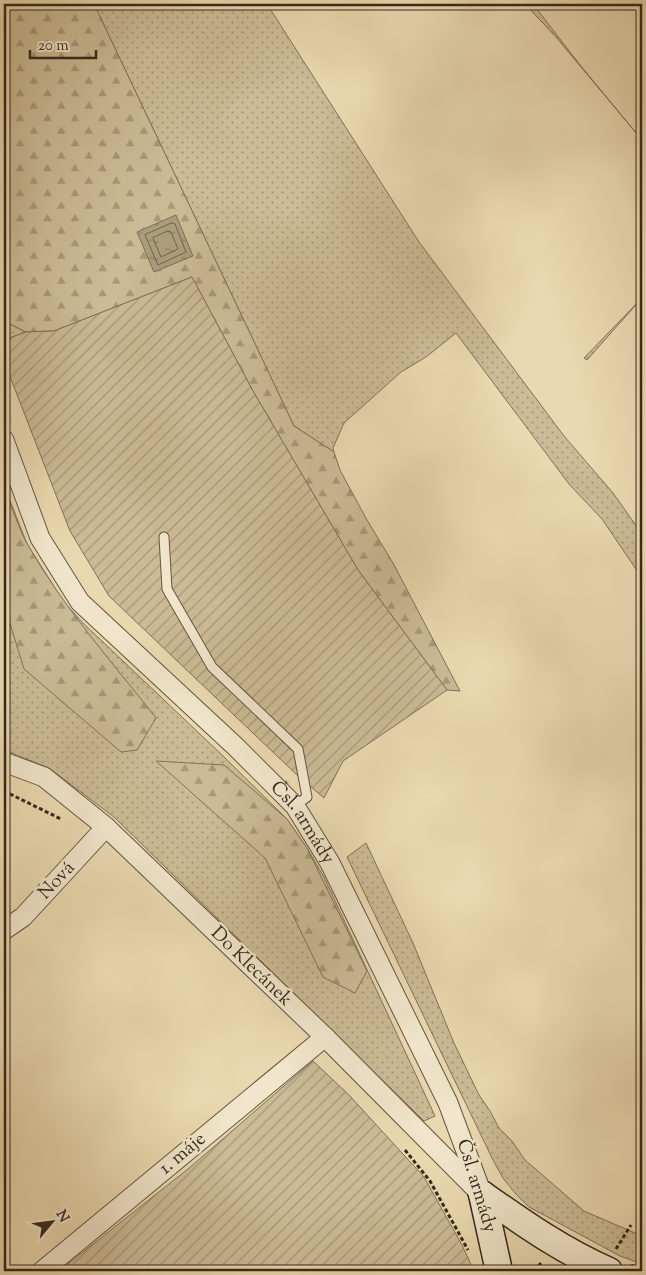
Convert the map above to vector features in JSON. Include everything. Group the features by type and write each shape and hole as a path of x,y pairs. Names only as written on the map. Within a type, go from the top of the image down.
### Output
{"street":[{"name":"Čsl. armády","path":"4,440 40,538 80,602 236,746 295,806 330,863 448,1103 482,1194 499,1271"},
{"name":"Do Klecánek","path":"4,762 44,777 106,827 325,1037 482,1194"},
{"name":"Nová","path":"4,930 23,917 106,827"},
{"name":"1. máje","path":"42,1271 325,1037"},
{"path":"482,1194 579,1258 609,1271"}],"lane":[{"path":"164,537 167,589 212,667 298,750 307,797 295,806"}],"path":[{"path":"4,791 62,820"},
{"path":"403,1146 430,1181 465,1242 471,1257"}],"green space":[{"path":"4,4 94,4 294,426 334,452 340,470 393,563 460,691 447,690 358,570 253,391 192,277 54,331 26,332 4,321"},
{"path":"94,4 267,4 419,242 564,436 613,493 642,534 642,578 602,519 569,484 456,333 426,357 401,372 344,423 333,448 334,452 294,426"},
{"path":"525,4 533,4 642,140 556,37"},
{"path":"192,277 253,391 358,570 447,690 343,761 324,798 296,774 109,596 70,531 4,361 4,340 26,332 54,331"},
{"path":"642,298 587,360 584,358"},
{"path":"4,321 26,332 4,340"},
{"path":"4,485 27,544 64,602 84,624 287,819 307,848 324,877 435,1116 424,1121 114,817 49,768 4,750 4,655 9,633 7,616 4,611"},
{"path":"4,492 25,539 42,568 89,634 156,718 137,750 121,752 24,669 9,620 4,611"},
{"path":"156,761 224,765 287,819 307,848 367,971 355,993 323,977 265,858"},
{"path":"366,843 413,943 454,1043 479,1095 499,1128 512,1141 525,1160 584,1211 642,1236 642,1264 620,1256 529,1207 503,1178 347,857"},
{"path":"313,1061 349,1095 424,1177 462,1245 474,1271 59,1271 188,1169"}],"water":[{"path":"176,215 193,256 154,272 137,232"}]}
